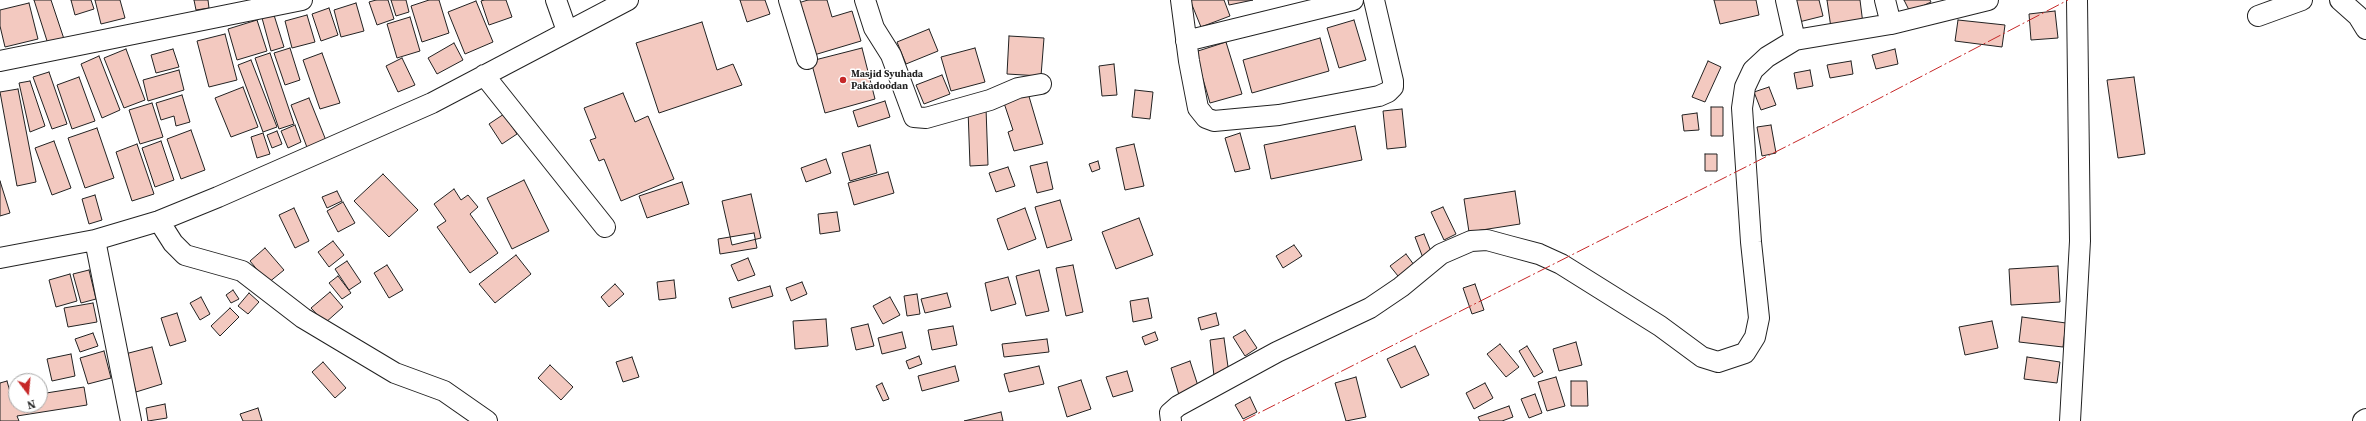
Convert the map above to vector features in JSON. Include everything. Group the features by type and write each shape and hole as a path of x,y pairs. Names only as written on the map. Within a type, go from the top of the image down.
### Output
{"street":[{"path":"0,61 302,0"},
{"path":"556,0 567,31"},
{"path":"0,258 95,240 159,221 424,106 628,0"},
{"path":"789,0 807,60"},
{"path":"865,0 874,28 891,55 914,117 926,118 990,100 1018,88 1042,84"},
{"path":"1181,0 1186,41 1198,108 1206,118 1214,121 1279,115 1379,96 1388,92 1393,87 1393,81 1374,0"},
{"path":"1186,41 1353,0"},
{"path":"1786,0 1795,40"},
{"path":"1886,0 1890,24"},
{"path":"1171,421 1170,413 1178,406 1277,352 1370,308 1401,287 1441,254 1471,241 1487,240 1539,254 1561,264 1660,326 1702,357 1718,362 1745,353 1755,337 1759,318 1751,242 1742,108 1745,86 1753,70 1767,57 1795,40 1890,24 1987,0"},
{"path":"2070,421 2080,241 2077,0"},
{"path":"2258,16 2302,0"},
{"path":"2340,0 2358,16 2366,29"},
{"path":"484,75 605,227"},
{"path":"159,221 173,243 185,255 242,271 303,318 395,373 444,391 487,421"},
{"path":"95,240 131,421"}],"building":[{"path":"34,0 51,0 64,39 48,44"},
{"path":"71,0 91,0 94,9 75,15"},
{"path":"95,0 120,0 125,18 101,24"},
{"path":"194,0 208,0 209,8 196,10"},
{"path":"376,0 388,0 394,19 377,25 369,2"},
{"path":"391,0 406,0 409,12 396,16"},
{"path":"429,0 439,0 449,33 422,42 411,6"},
{"path":"506,0 512,17 489,25 481,1"},
{"path":"740,0 765,0 770,14 747,22"},
{"path":"808,0 827,0 832,17 852,11 861,41 814,55 798,3"},
{"path":"1190,0 1224,0 1230,16 1201,27"},
{"path":"1228,0 1253,0 1229,5"},
{"path":"1714,0 1756,0 1759,15 1720,24"},
{"path":"1794,0 1819,0 1823,16 1799,22"},
{"path":"1827,0 1860,0 1863,24 1831,28"},
{"path":"1904,0 1930,0 1931,2 1910,12"},
{"path":"476,1 493,42 465,54 448,12"},
{"path":"29,3 38,39 5,47 0,26 0,10"},
{"path":"356,3 364,31 341,37 334,10"},
{"path":"329,8 338,35 321,41 312,14"},
{"path":"2055,11 2058,38 2031,40 2029,14"},
{"path":"274,15 284,47 271,51 262,18"},
{"path":"307,15 315,42 292,48 285,21"},
{"path":"410,17 420,51 397,58 387,24"},
{"path":"257,20 267,51 237,60 228,29"},
{"path":"1354,20 1366,60 1339,68 1327,28"},
{"path":"1958,20 2005,25 2002,47 1955,41"},
{"path":"702,22 717,70 733,64 742,85 659,113 636,43"},
{"path":"929,29 938,51 906,64 897,42"},
{"path":"225,34 237,80 209,87 197,41"},
{"path":"1009,36 1044,38 1041,76 1007,74"},
{"path":"1320,38 1329,71 1252,93 1243,60"},
{"path":"1226,42 1242,94 1210,103 1195,52"},
{"path":"454,43 463,60 437,74 428,58"},
{"path":"290,48 300,80 285,85 274,53"},
{"name":"Masjid Syuhada Pakadoodan","path":"862,48 875,99 825,113 811,61"},
{"path":"975,48 985,82 951,91 941,57"},
{"path":"126,49 145,100 124,108 104,58"},
{"path":"173,49 179,67 156,73 151,55"},
{"path":"1895,49 1898,64 1876,69 1872,55"},
{"path":"270,53 294,124 279,129 255,58"},
{"path":"322,53 340,103 320,109 303,60"},
{"path":"99,56 120,110 102,118 81,64"},
{"path":"402,58 415,85 398,92 386,66"},
{"path":"251,60 277,127 263,132 238,65"},
{"path":"1708,61 1721,67 1705,102 1692,97"},
{"path":"1851,61 1853,74 1830,78 1827,65"},
{"path":"1114,64 1117,95 1102,96 1099,66"},
{"path":"179,70 184,90 148,101 143,80"},
{"path":"1810,70 1813,86 1797,89 1794,73"},
{"path":"49,72 67,124 52,129 33,77"},
{"path":"942,75 950,94 924,104 916,85"},
{"path":"79,77 95,121 72,129 57,85"},
{"path":"2134,77 2145,154 2118,158 2107,80"},
{"path":"30,81 45,126 30,132 19,83"},
{"path":"243,87 258,127 231,137 215,98"},
{"path":"1769,87 1776,105 1761,110 1754,92"},
{"path":"18,89 36,182 17,186 0,92"},
{"path":"1135,90 1153,92 1150,119 1132,117"},
{"path":"623,93 635,122 648,116 674,179 621,201 604,159 599,161 590,140 596,138 584,108"},
{"path":"1028,93 1043,144 1014,151 1008,132 1013,130 1003,100"},
{"path":"182,95 190,122 176,126 174,116 161,120 156,103"},
{"path":"309,98 327,143 308,150 291,105"},
{"path":"885,101 890,117 858,127 853,111"},
{"path":"152,103 163,137 140,144 129,110"},
{"path":"1711,107 1723,107 1723,136 1711,136"},
{"path":"986,108 988,165 970,166 968,109"},
{"path":"1402,109 1406,147 1387,149 1383,111"},
{"path":"1697,113 1699,130 1684,131 1682,115"},
{"path":"504,114 517,134 502,144 489,124"},
{"path":"295,125 301,142 288,148 281,131"},
{"path":"1771,125 1776,153 1762,156 1757,127"},
{"path":"1355,126 1362,160 1271,179 1264,145"},
{"path":"97,128 114,178 85,188 68,138"},
{"path":"191,130 205,170 181,179 167,139"},
{"path":"277,131 282,144 272,148 267,135"},
{"path":"263,133 270,154 257,158 251,137"},
{"path":"1240,133 1250,169 1235,172 1225,138"},
{"path":"54,141 71,188 52,195 35,148"},
{"path":"161,141 174,180 155,187 142,148"},
{"path":"137,144 154,194 132,201 116,152"},
{"path":"1134,144 1144,186 1125,190 1116,148"},
{"path":"870,145 877,173 850,181 842,153"},
{"path":"1705,154 1717,154 1717,171 1705,171"},
{"path":"826,159 831,173 806,182 801,168"},
{"path":"1098,161 1100,169 1092,172 1089,164"},
{"path":"1047,162 1053,189 1037,193 1030,166"},
{"path":"1008,167 1015,186 996,192 989,173"},
{"path":"888,172 894,193 854,205 848,183"},
{"path":"383,174 418,210 389,237 354,201"},
{"path":"524,180 549,231 512,249 487,198"},
{"path":"0,181 10,213 0,216"},
{"path":"682,182 689,204 647,218 639,196"},
{"path":"454,189 461,200 468,195 478,207 470,214 498,253 470,273 437,227 446,221 434,204"},
{"path":"337,191 342,201 327,208 322,197"},
{"path":"1515,191 1520,224 1469,232 1464,199"},
{"path":"751,194 761,238 732,245 722,201"},
{"path":"95,195 102,220 89,224 82,199"},
{"path":"1060,200 1072,240 1047,248 1035,207"},
{"path":"343,202 355,223 338,232 327,211"},
{"path":"1443,207 1456,234 1444,240 1431,212"},
{"path":"294,208 309,241 295,248 279,215"},
{"path":"1025,208 1036,239 1008,250 997,219"},
{"path":"837,212 840,231 820,234 818,214"},
{"path":"1139,218 1153,255 1116,269 1102,232"},
{"path":"754,233 757,248 720,254 718,239"},
{"path":"1424,234 1432,254 1423,258 1415,237"},
{"path":"333,241 344,255 329,267 318,252"},
{"path":"1294,245 1302,256 1283,268 1276,256"},
{"path":"265,248 284,270 268,283 250,261"},
{"path":"1406,254 1417,269 1402,281 1390,266"},
{"path":"516,255 531,274 495,303 479,284"},
{"path":"748,258 755,275 738,281 731,265"},
{"path":"347,261 361,282 349,290 335,269"},
{"path":"387,265 403,290 389,298 374,273"},
{"path":"1073,265 1083,312 1066,316 1056,268"},
{"path":"2058,266 2060,302 2011,305 2009,269"},
{"path":"89,270 96,299 81,303 73,274"},
{"path":"1039,270 1049,311 1026,316 1016,276"},
{"path":"70,274 77,301 56,307 49,280"},
{"path":"338,276 351,293 342,299 329,283"},
{"path":"1008,277 1016,304 991,311 985,283"},
{"path":"674,280 676,298 659,300 657,282"},
{"path":"802,282 807,294 791,301 786,288"},
{"path":"615,284 624,294 609,307 601,297"},
{"path":"1475,284 1484,310 1472,314 1463,288"},
{"path":"770,286 773,296 732,308 729,298"},
{"path":"233,290 239,299 231,303 226,295"},
{"path":"330,292 343,307 325,323 311,308"},
{"path":"249,293 259,302 248,314 238,306"},
{"path":"947,293 951,307 925,313 921,299"},
{"path":"917,294 920,314 907,316 904,296"},
{"path":"201,297 210,314 200,320 190,303"},
{"path":"890,297 900,315 883,324 873,306"},
{"path":"1148,298 1152,318 1133,322 1130,301"},
{"path":"93,303 97,322 68,327 64,308"},
{"path":"230,308 239,317 220,336 211,326"},
{"path":"177,313 186,341 170,346 161,318"},
{"path":"1216,313 1219,325 1201,330 1198,318"},
{"path":"2022,317 2066,323 2063,347 2019,342"},
{"path":"826,319 828,346 795,349 793,321"},
{"path":"1992,321 1998,348 1965,355 1959,327"},
{"path":"868,324 874,346 856,350 851,328"},
{"path":"953,326 957,345 932,350 928,330"},
{"path":"1245,330 1257,348 1245,356 1233,337"},
{"path":"902,332 906,348 882,354 878,338"},
{"path":"1155,332 1158,340 1145,345 1142,337"},
{"path":"93,333 98,346 80,352 75,339"},
{"path":"1224,338 1229,374 1214,376 1210,340"},
{"path":"1047,339 1049,352 1004,357 1002,344"},
{"path":"1576,342 1582,365 1559,371 1553,349"},
{"path":"1500,344 1519,367 1506,377 1487,354"},
{"path":"1415,346 1429,375 1401,388 1387,359"},
{"path":"1527,346 1543,372 1534,377 1519,351"},
{"path":"152,347 162,384 136,392 125,354"},
{"path":"104,351 111,378 88,384 80,358"},
{"path":"71,354 75,376 52,381 47,359"},
{"path":"919,356 922,364 909,369 906,361"},
{"path":"632,357 639,377 623,382 616,362"},
{"path":"2027,357 2060,362 2057,383 2024,379"},
{"path":"1190,361 1199,389 1179,395 1171,368"},
{"path":"323,362 346,388 335,398 312,372"},
{"path":"550,365 573,387 561,400 538,378"},
{"path":"955,366 959,381 922,391 918,376"},
{"path":"1039,366 1044,384 1009,392 1004,374"},
{"path":"1127,371 1133,391 1113,397 1106,377"},
{"path":"1356,377 1366,417 1346,421 1335,383"},
{"path":"1556,377 1565,406 1547,411 1538,382"},
{"path":"1081,380 1091,409 1067,417 1058,387"},
{"path":"7,381 8,385 8,413 36,413 17,416 19,421 0,421 0,383"},
{"path":"1571,381 1587,381 1588,406 1571,406"},
{"path":"882,383 889,399 883,401 876,386"},
{"path":"1485,383 1493,398 1474,409 1466,393"},
{"path":"84,387 87,405 48,411 48,393"},
{"path":"1535,394 1542,413 1529,418 1521,399"},
{"path":"1250,397 1257,412 1243,419 1235,405"},
{"path":"165,404 167,418 148,421 146,408"},
{"path":"1509,406 1513,417 1502,421 1480,421 1478,417"},
{"path":"258,408 262,421 243,421 240,414"},
{"path":"1001,412 1003,421 964,421"}],"power":[{"path":"1243,421 1811,134 2068,0"}],"place":[{"name":"Masjid Syuhada Pakadoodan","path":"843,80"}]}
